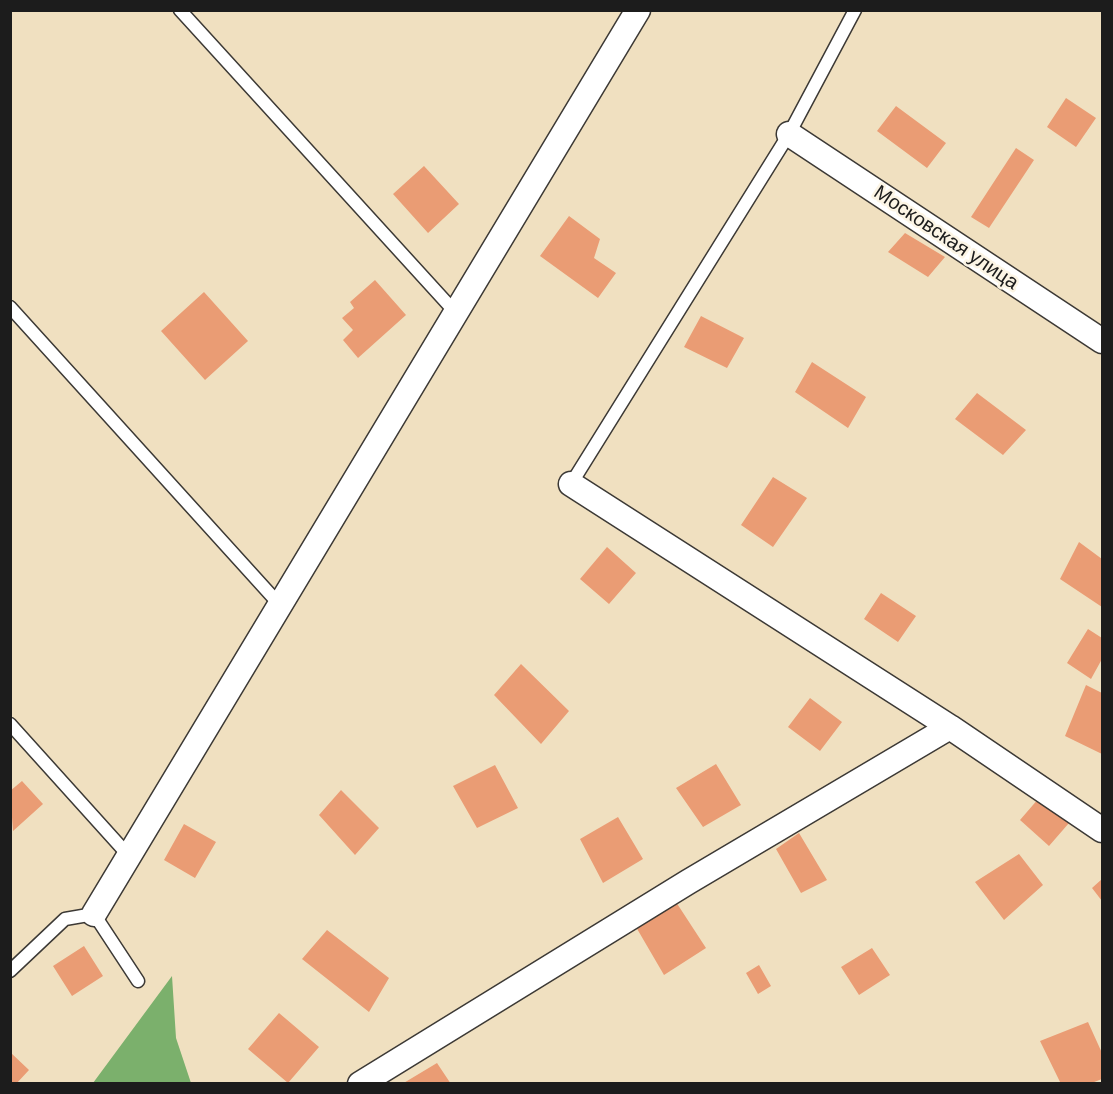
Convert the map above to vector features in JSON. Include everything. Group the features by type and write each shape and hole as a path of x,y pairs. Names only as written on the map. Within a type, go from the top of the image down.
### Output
{"street":[{"path":"94,914 456,313 629,15"},
{"name":"Московская улица","path":"789,134 1102,341"},
{"path":"571,484 950,727 1102,830"},
{"path":"360,1083 688,882 950,727"}],"lane":[{"path":"180,10 456,313"},
{"path":"571,484 789,134 855,10"},
{"path":"10,307 279,604"},
{"path":"10,724 129,856"},
{"path":"10,971 65,919 94,914 138,981"}],"green space":[{"path":"172,976 176,1038 191,1083 93,1083"}],"building":[{"path":"1066,98 1096,118 1076,147 1047,127"},
{"path":"896,106 946,143 927,168 877,131"},
{"path":"1016,148 1034,160 989,228 971,217"},
{"path":"424,166 459,204 428,233 393,194"},
{"path":"569,216 600,239 594,258 616,273 598,298 540,256"},
{"path":"905,233 945,257 928,277 888,252"},
{"path":"375,280 406,315 358,358 343,340 353,330 342,318 354,308 350,302"},
{"path":"204,292 248,341 205,380 161,331"},
{"path":"701,316 744,338 727,368 684,347"},
{"path":"812,362 866,397 848,428 795,392"},
{"path":"977,393 1026,430 1003,455 955,419"},
{"path":"773,477 807,498 773,547 741,525"},
{"path":"1079,542 1102,559 1102,607 1060,579"},
{"path":"607,547 636,573 609,604 580,579"},
{"path":"881,593 916,616 898,642 864,619"},
{"path":"1088,629 1102,638 1102,659 1091,679 1067,663"},
{"path":"521,664 569,711 541,744 494,695"},
{"path":"1086,685 1102,693 1102,754 1065,736"},
{"path":"810,698 842,722 820,751 788,727"},
{"path":"716,764 741,805 703,827 676,788"},
{"path":"495,765 518,808 477,828 453,786"},
{"path":"22,781 43,804 13,831 10,791"},
{"path":"341,790 379,828 355,855 319,815"},
{"path":"1039,798 1069,823 1049,846 1020,820"},
{"path":"618,817 643,859 603,883 580,839"},
{"path":"184,824 216,842 195,878 164,860"},
{"path":"799,833 827,880 801,893 776,849"},
{"path":"1019,854 1043,885 1004,920 975,882"},
{"path":"1102,879 1102,901 1092,888"},
{"path":"676,902 706,948 664,975 636,927"},
{"path":"327,930 389,978 369,1012 302,959"},
{"path":"84,946 103,976 72,996 53,966"},
{"path":"872,948 890,975 859,995 841,967"},
{"path":"759,965 771,986 758,994 746,973"},
{"path":"279,1013 319,1047 288,1083 248,1049"},
{"path":"1088,1022 1102,1053 1102,1079 1089,1084 1061,1084 1040,1041"},
{"path":"10,1052 29,1070 16,1084 10,1084"},
{"path":"437,1063 451,1084 402,1084"}]}
